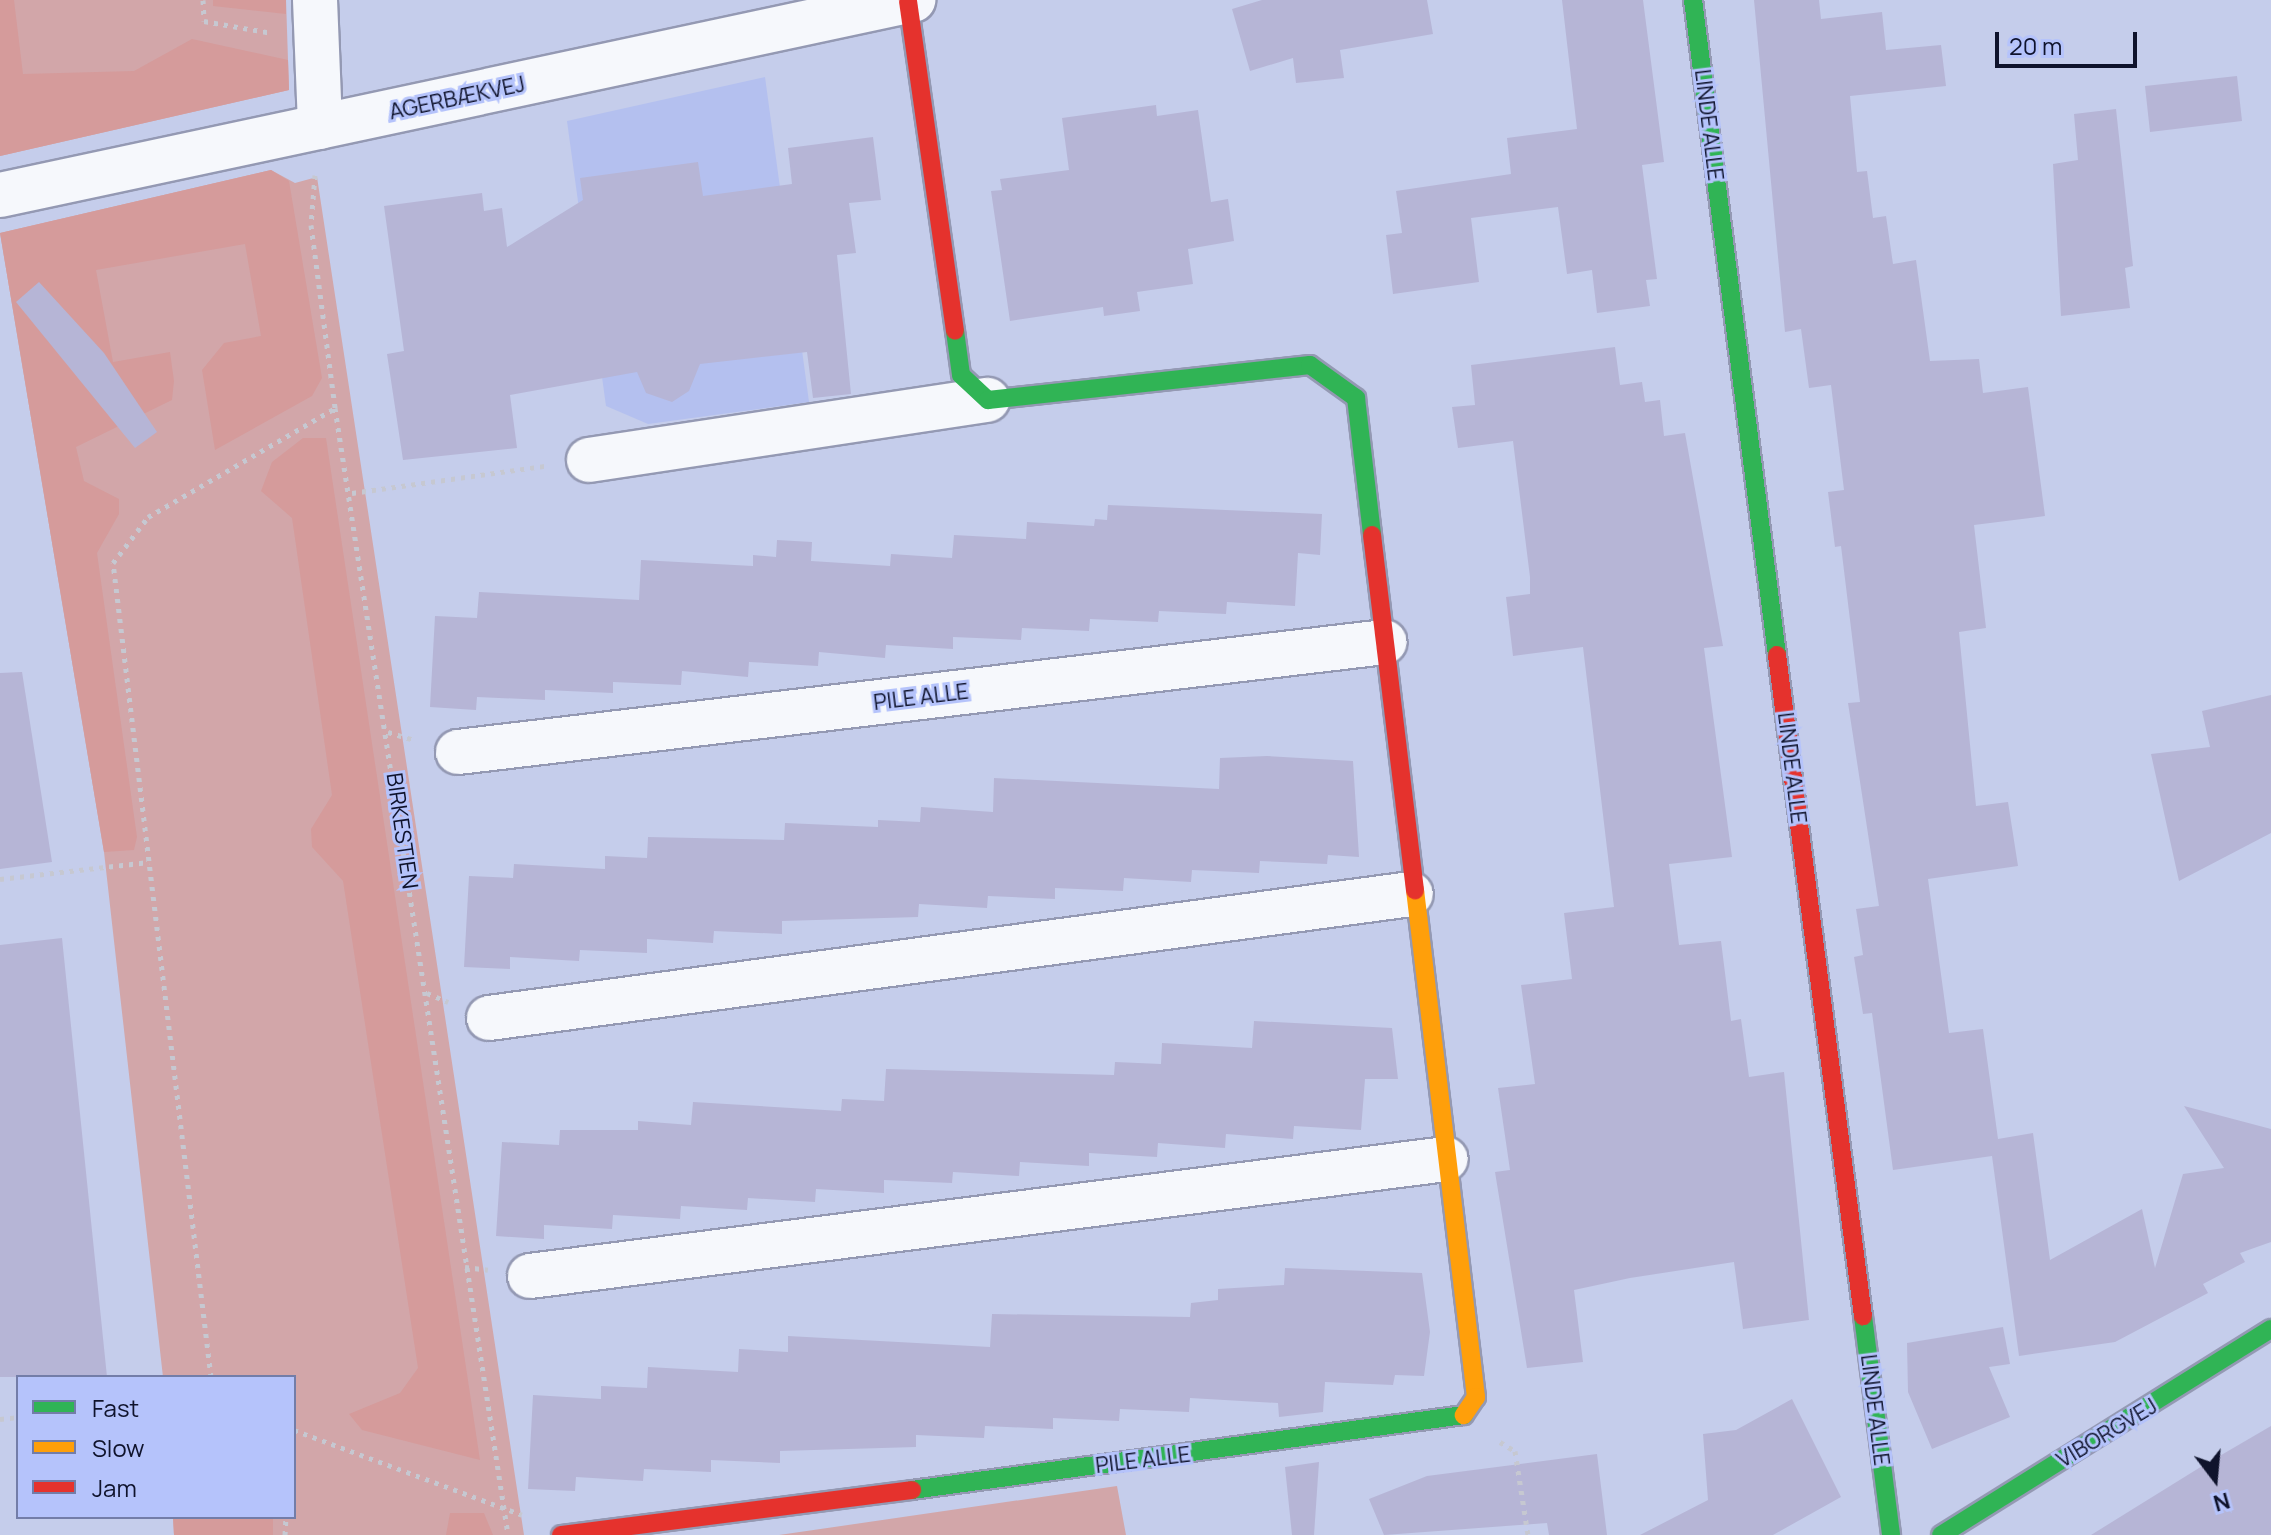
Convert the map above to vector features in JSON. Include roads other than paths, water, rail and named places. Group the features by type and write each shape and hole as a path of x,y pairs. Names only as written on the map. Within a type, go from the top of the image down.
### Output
{"street":[{"name":"LINDE ALLE","path":"1693,0 1891,1535"},
{"name":"AGERBÆKVEJ","path":"0,195 911,1"},
{"path":"911,1 961,375 988,400"},
{"path":"316,20 320,127"},
{"path":"530,1276 1446,1159 1411,894 1356,398 1310,365 988,400 589,460"},
{"name":"PILE ALLE","path":"458,752 1384,642"},
{"path":"489,1018 1411,894"},
{"name":"PILE ALLE","path":"561,1535 1461,1419 1476,1397 1446,1159"},
{"name":"VIBORGVEJ","path":"1941,1535 2271,1329"}]}
